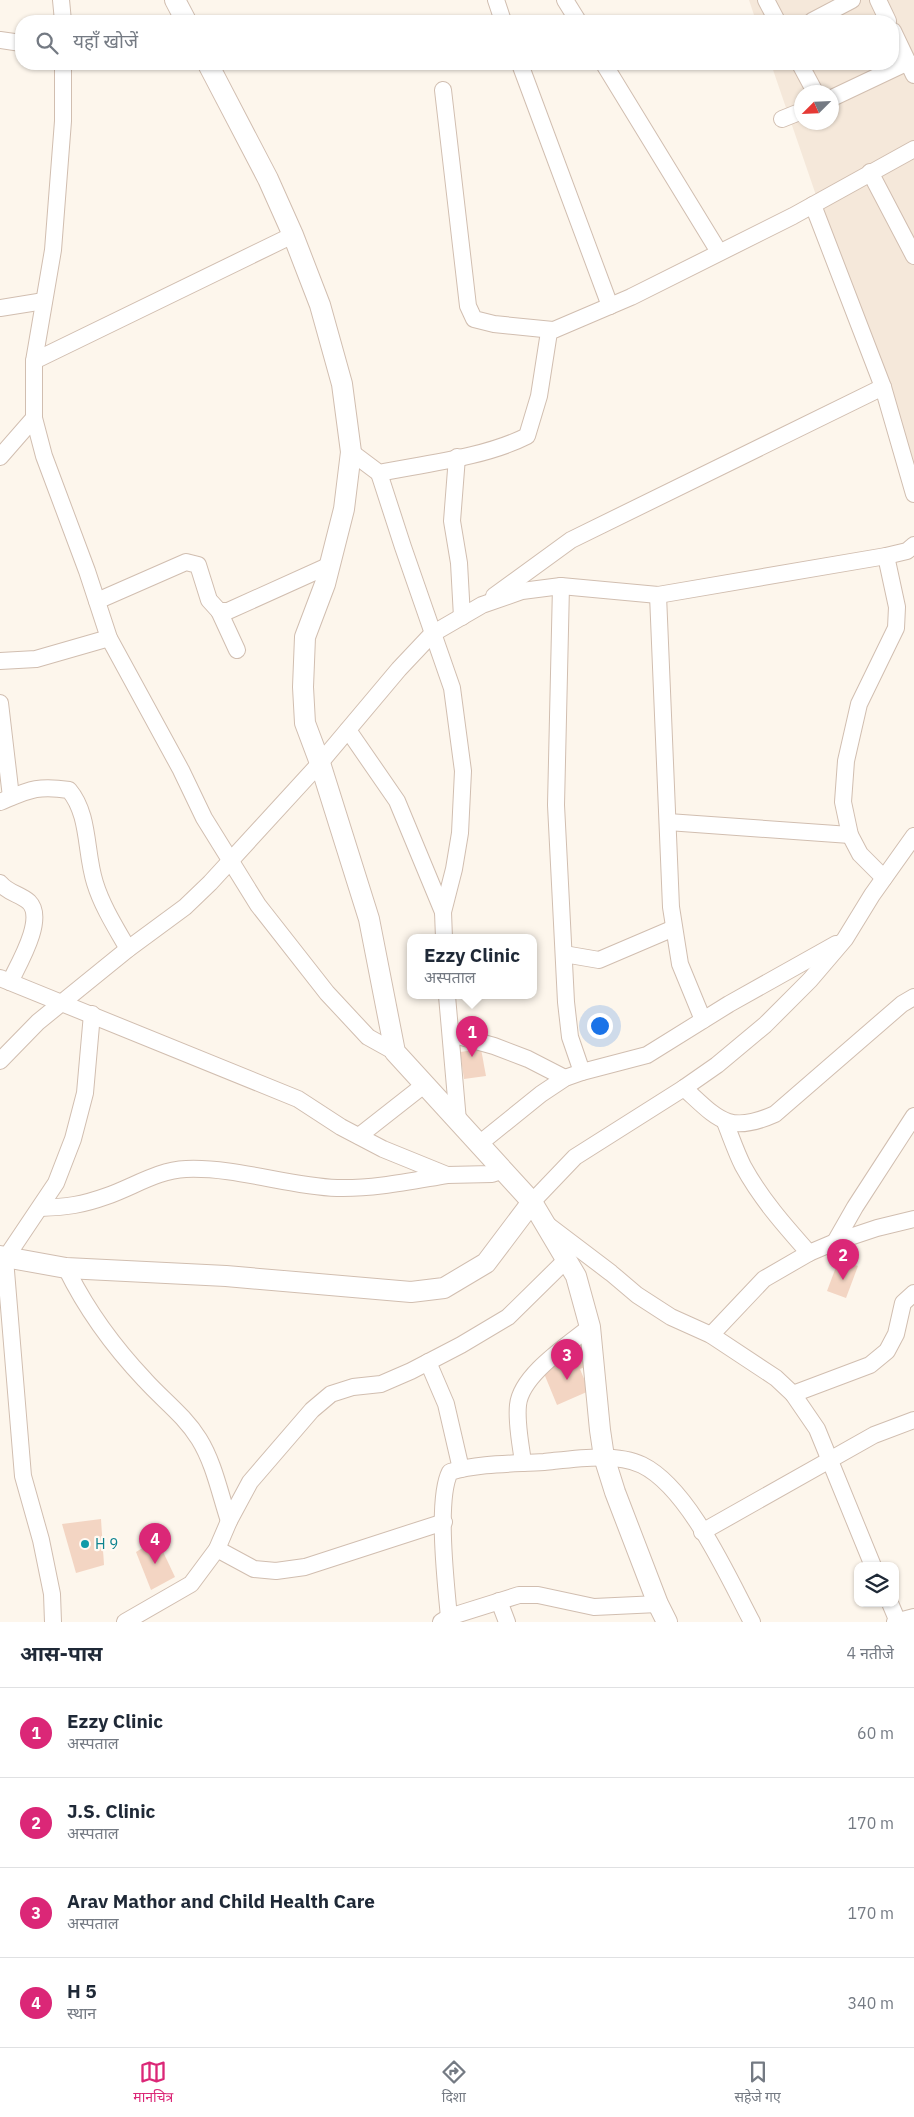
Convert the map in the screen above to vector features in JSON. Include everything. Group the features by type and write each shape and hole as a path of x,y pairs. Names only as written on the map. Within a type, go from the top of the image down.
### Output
{"street":[{"path":"62,0 63,15"},
{"path":"175,0 183,15"},
{"path":"496,0 501,15"},
{"path":"565,0 574,15"},
{"path":"766,0 774,15"},
{"path":"823,15 852,0"},
{"path":"878,0 885,15"},
{"path":"0,40 15,42"},
{"path":"839,95 911,68 899,43"},
{"path":"64,70 63,121 53,250 34,361 34,418 44,456 109,638 181,770 204,818 258,905 326,993 368,1036 395,1052 532,1202 576,1276 590,1327 604,1457 615,1492 663,1613 594,1607 538,1595 519,1595 445,1619 445,1481 450,1472 461,1469 604,1457 641,1465 666,1482 686,1506 702,1532 752,1622"},
{"path":"211,70 268,179 293,235 320,305 342,384 351,452 344,509 325,584 305,637 305,723 320,763 369,919 395,1052"},
{"path":"522,70 610,306"},
{"path":"608,70 719,252"},
{"path":"803,70 811,85"},
{"path":"443,90 468,306 474,319 494,324 554,330"},
{"path":"782,119 794,114"},
{"path":"379,472 512,444 527,436 538,396 549,332 610,306 719,252 914,149"},
{"path":"870,172 914,256"},
{"path":"813,204 883,387 914,494"},
{"path":"34,361 293,235"},
{"path":"0,308 44,301"},
{"path":"1,1059 38,1022 64,1003 128,949 185,907 320,763 399,669 432,634 482,605 526,571 572,540 883,387"},
{"path":"1,451 34,418"},
{"path":"351,452 379,472 432,634 452,688 463,771 460,832 454,870 443,912 444,934"},
{"path":"457,457 452,521 459,563 462,617"},
{"path":"482,605 522,591 561,586 658,595 886,556 907,551 914,545"},
{"path":"884,878 860,854 850,835 843,802 846,761 859,704 896,628 897,606 886,556"},
{"path":"97,600 186,562 198,565 209,600 219,611 237,650"},
{"path":"219,611 228,611 330,565"},
{"path":"561,586 556,805 570,1037 582,1072"},
{"path":"658,595 671,907 680,964 703,1020"},
{"path":"0,661 36,659 109,638"},
{"path":"0,703 5,799 31,789 50,787 69,790 77,800 84,820 88,859 95,884 103,904 128,949"},
{"path":"348,730 397,801 443,912"},
{"path":"668,822 850,835"},
{"path":"3,1258 66,1268 226,1276 411,1292 444,1288 486,1263 532,1202 576,1157 717,1065 765,1024 810,980 845,939 884,878 914,836"},
{"path":"0,883 7,891 30,903 34,912 35,924 26,948 5,980 298,1099 383,1149 447,1175"},
{"path":"564,954 598,960 674,928"},
{"path":"479,1144 541,1094 566,1078 647,1055 703,1020 845,939"},
{"path":"684,1088 708,1110 725,1122 742,1124 758,1122 775,1114 902,1004 914,997"},
{"path":"447,999 458,1121"},
{"path":"53,1622 52,1594 41,1540 23,1476 3,1258 56,1183 76,1130 85,1093 92,1014"},
{"path":"451,1034 494,1046 528,1059 566,1078"},
{"path":"358,1136 424,1085"},
{"path":"836,1242 855,1206 914,1116"},
{"path":"725,1122 742,1165 758,1191 777,1217 809,1253"},
{"path":"40,1208 76,1206 108,1196 162,1173 185,1169 218,1170 337,1188 381,1186 447,1175 492,1174 504,1170"},
{"path":"711,1335 764,1279 809,1253 877,1228 914,1219"},
{"path":"544,1223 638,1295 671,1317 711,1335 776,1378 793,1394 817,1428 871,1562"},
{"path":"125,1622 191,1584 216,1549 250,1482 312,1410 331,1394 353,1387 381,1384 428,1362 508,1317 566,1260"},
{"path":"66,1268 77,1290 109,1340 147,1382 175,1408 199,1439 214,1474 229,1521"},
{"path":"793,1394 870,1365 887,1351 896,1334 903,1303 914,1293"},
{"path":"523,1463 518,1404 525,1386 539,1369 590,1327"},
{"path":"428,1362 446,1404 461,1469"},
{"path":"702,1532 874,1435 914,1420"},
{"path":"216,1549 254,1569 276,1571 304,1567 444,1522"},
{"path":"499,1601 507,1622"},
{"path":"891,1607 897,1622 914,1617"}],"shaded area":[{"path":"749,0 914,0 914,481 773,70 899,70 899,15 754,15"}],"building":[{"path":"481,1049 486,1076 464,1079 460,1052"},
{"path":"839,1259 858,1266 846,1298 827,1291"},
{"path":"583,1355 587,1366 580,1369 589,1391 557,1405 543,1371"},
{"name":"H 9","path":"101,1519 104,1565 76,1573 62,1524"},
{"path":"157,1539 175,1577 151,1590 136,1552"}],"place":[{"name":"Ezzy Clinic","path":"472,1057"},
{"name":"J.S. Clinic","path":"843,1280"},
{"name":"Arav Mathor and Child Health Care","path":"567,1380"},
{"name":"H 9","path":"85,1544"},
{"name":"H 5","path":"155,1564"}]}
